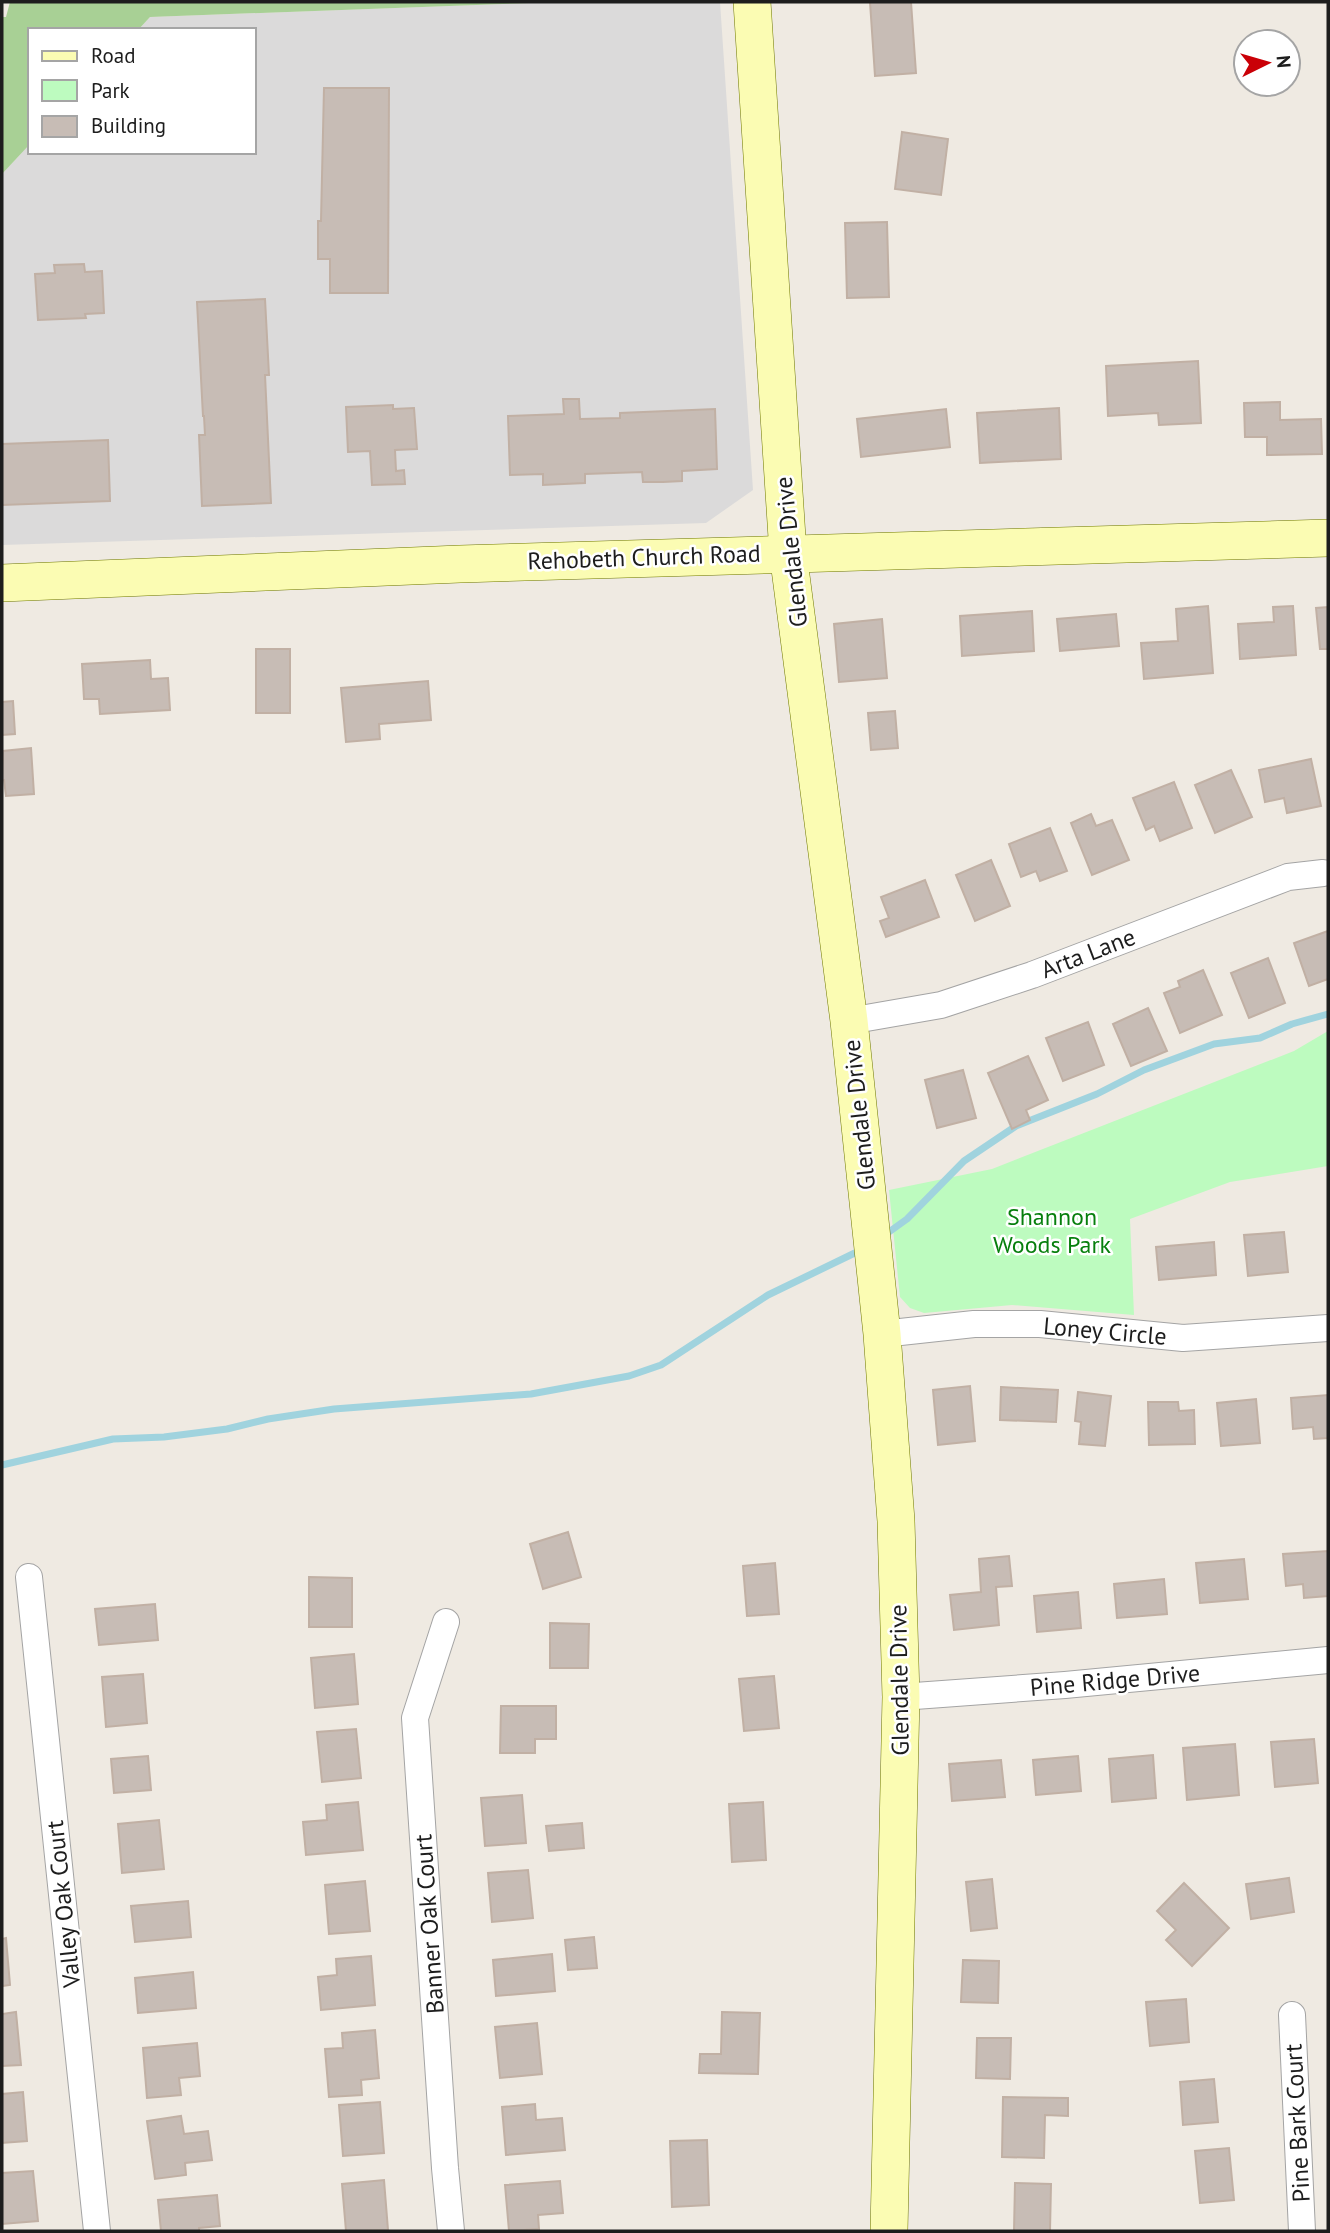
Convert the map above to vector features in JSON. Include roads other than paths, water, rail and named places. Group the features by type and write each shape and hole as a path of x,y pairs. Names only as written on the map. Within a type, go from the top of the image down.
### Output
{"street":[{"name":"Glendale Drive","path":"752,2 788,552 849,1021 882,1334 896,1521 901,1697 889,2231"},
{"name":"Rehobeth Church Road","path":"2,583 788,552 1328,538"},
{"name":"Arta Lane","path":"849,1021 942,1005 1032,975 1288,877 1323,873"},
{"name":"Loney Circle","path":"882,1334 974,1324 1040,1324 1182,1338 1328,1328"},
{"name":"Valley Oak Court","path":"29,1577 97,2231"},
{"name":"Banner Oak Court","path":"446,1622 415,1718 451,2231"},
{"name":"Pine Ridge Drive","path":"901,1697 1065,1685 1328,1660"},
{"name":"Pine Bark Court","path":"1292,2015 1302,2231"}],"waterway":[{"path":"882,1237 907,1219 964,1161 1016,1126 1097,1094 1144,1070 1214,1044 1260,1038 1292,1024 1328,1014"},
{"path":"2,1465 113,1439 164,1437 227,1429 268,1419 334,1409 531,1394 629,1376 661,1365 768,1295 863,1249"}],"park label":[{"name":"Shannon Woods Park","path":"1052,1230"}]}
